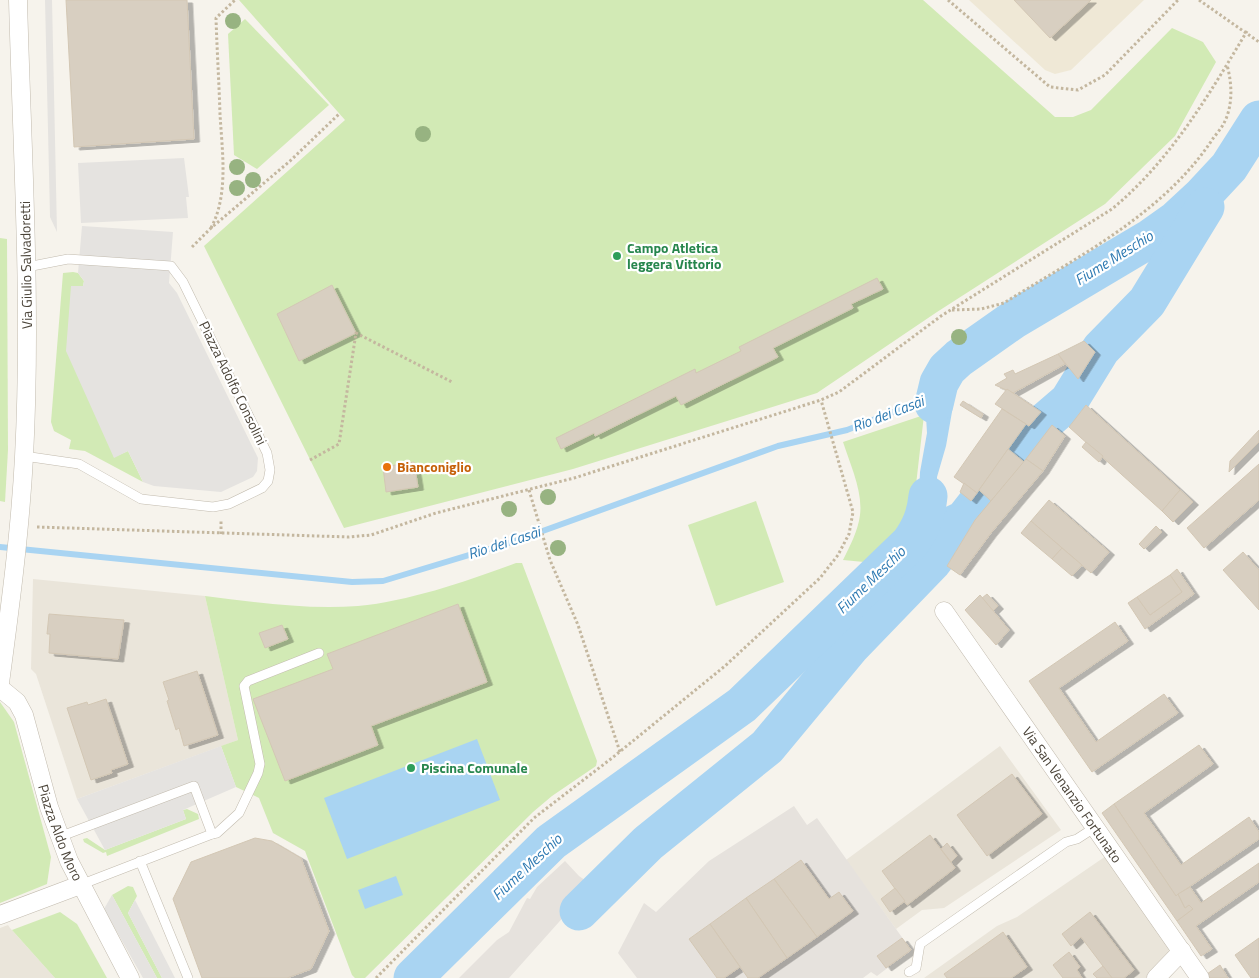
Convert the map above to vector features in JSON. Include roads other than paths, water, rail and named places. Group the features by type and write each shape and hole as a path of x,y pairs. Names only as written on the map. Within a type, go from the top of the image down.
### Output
{"street":[{"name":"Via Giulio Salvadoretti","path":"0,683 16,564 26,529 24,456 27,266 18,0"},
{"name":"Via San Venanzio Fortunato","path":"944,611 1200,978"},
{"name":"Piazza Aldo Moro","path":"0,688 17,702 24,715 59,837 80,884 130,978"},
{"path":"0,915 80,884"},
{"path":"1156,978 1182,951"}],"lane":[{"name":"Piazza Adolfo Consolini","path":"24,456 79,464 141,499 203,507 229,504 262,488 268,481 270,470 267,453 183,282 171,266 68,259 27,266"},
{"path":"80,884 217,833 239,813 258,773 259,755 244,686 248,681 319,653"},
{"path":"59,837 194,786 212,834"},
{"path":"909,972 916,968 920,944 1066,842 1077,839 1094,828"},
{"path":"140,861 188,978"}],"water":[{"path":"959,358 973,358 956,389 946,446 937,477 937,504 930,527 921,540 910,543 918,518 920,472 927,433 925,400 935,377 947,363"},
{"path":"477,739 500,800 347,859 324,798"},
{"path":"396,876 403,895 365,909 358,890"}],"waterway":[{"name":"Fiume Meschio","path":"934,404 939,383 947,369 959,358 1013,320 1151,238 1175,221 1229,167 1259,120"},
{"path":"940,531 964,520 1033,432 1069,401 1101,349 1147,302 1205,207"},
{"name":"Rio dei Casài","path":"0,547 352,582 383,581 515,541 778,446 847,430 932,397"},
{"name":"Fiume Meschio","path":"413,978 551,842 742,705 910,543 922,521 928,496"},
{"path":"579,911 648,843 767,747 850,647 932,562 964,520"}],"place":[{"name":"Campo Atletica leggera Vittorio","path":"617,256"},
{"name":"Bianconiglio","path":"387,467"},
{"name":"Piscina Comunale","path":"411,768"}]}
